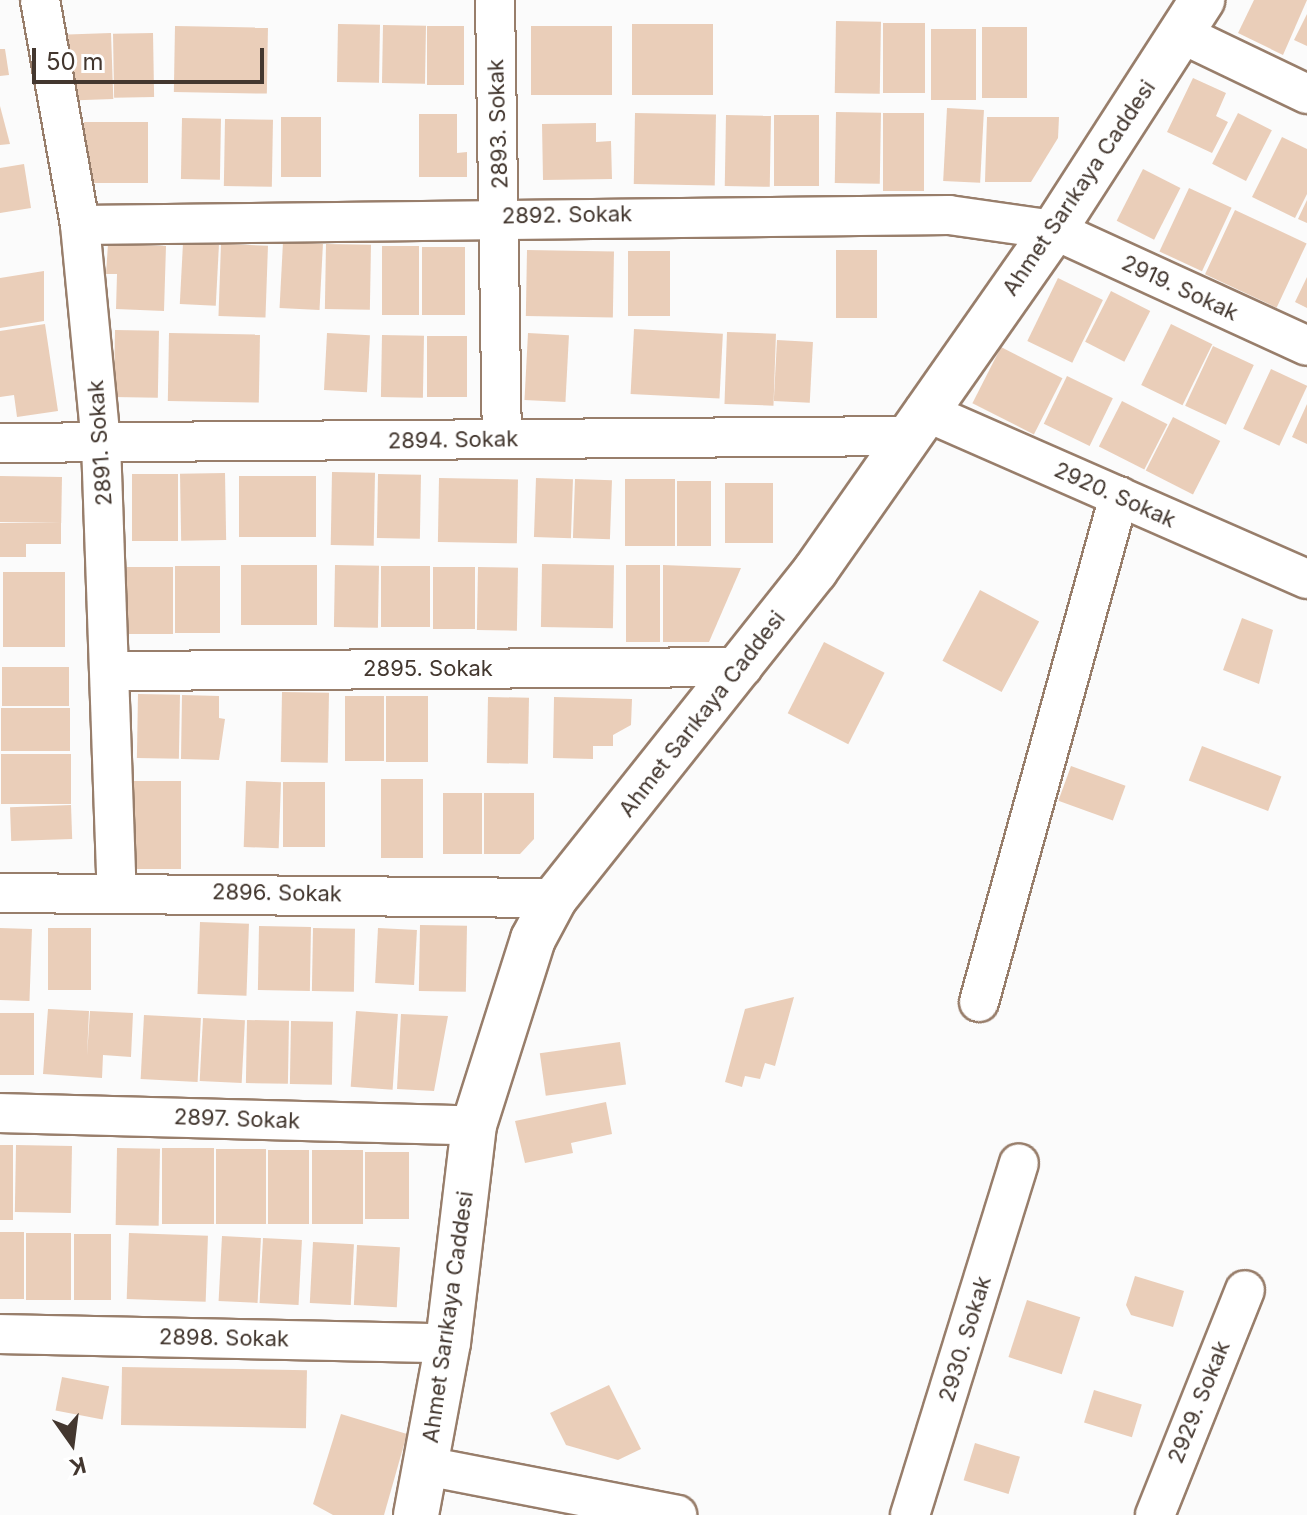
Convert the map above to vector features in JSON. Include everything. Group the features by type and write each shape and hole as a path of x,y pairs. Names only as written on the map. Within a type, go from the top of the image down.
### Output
{"main road":[{"name":"Ahmet Sarıkaya Caddesi","path":"416,1515 448,1343 474,1125 504,1013 555,898 743,667 1054,230 1192,17"}],"street":[{"name":"2891. Sokak","path":"40,0 80,225 101,443 113,671 117,890"},
{"name":"2893. Sokak","path":"495,0 502,439"},
{"path":"1192,17 1307,94"},
{"name":"2892. Sokak","path":"80,225 894,211 1054,230"},
{"name":"2919. Sokak","path":"1054,230 1307,346"},
{"name":"2894. Sokak","path":"0,443 502,439 914,424"},
{"name":"2920. Sokak","path":"914,424 1119,496 1307,579"},
{"path":"979,1002 1119,496"},
{"name":"2895. Sokak","path":"113,671 743,667"},
{"name":"2896. Sokak","path":"0,893 117,890 555,898"},
{"name":"2897. Sokak","path":"0,1113 474,1125"},
{"name":"2930. Sokak","path":"910,1515 1019,1163"},
{"name":"2929. Sokak","path":"1155,1515 1245,1290"},
{"name":"2898. Sokak","path":"0,1334 448,1343"},
{"path":"426,1466 673,1515"}],"building":[{"path":"1254,0 1307,0 1283,55 1238,33"},
{"path":"1307,14 1307,46 1294,40"},
{"path":"836,21 881,22 880,94 835,93"},
{"path":"883,23 925,23 925,93 883,93"},
{"path":"338,24 380,25 379,83 337,82"},
{"path":"632,24 713,24 713,95 632,95"},
{"path":"383,25 426,26 425,84 382,83"},
{"path":"175,26 268,28 267,94 174,92"},
{"path":"427,26 464,26 464,85 427,85"},
{"path":"531,26 612,26 612,95 531,95"},
{"path":"982,27 1027,27 1027,98 982,98"},
{"path":"931,29 976,29 976,100 931,100"},
{"path":"111,33 113,99 70,100 68,35"},
{"path":"153,33 154,97 114,98 113,34"},
{"path":"0,49 5,49 9,75 0,76"},
{"path":"1193,78 1226,93 1216,116 1228,122 1212,153 1167,132"},
{"path":"0,106 10,144 0,145"},
{"path":"947,108 984,110 980,183 943,181"},
{"path":"836,112 881,113 880,184 835,183"},
{"path":"635,113 716,114 715,185 634,184"},
{"path":"883,113 924,113 924,191 883,191"},
{"path":"1238,113 1272,130 1246,181 1212,164"},
{"path":"419,114 457,114 457,153 467,152 467,177 419,177"},
{"path":"726,115 771,116 770,187 725,186"},
{"path":"774,115 819,115 819,186 774,186"},
{"path":"281,117 321,117 321,177 281,177"},
{"path":"987,117 1059,117 1058,138 1031,182 985,182"},
{"path":"182,118 221,119 220,180 181,179"},
{"path":"225,119 273,120 272,187 224,186"},
{"path":"84,122 148,122 148,183 84,183"},
{"path":"596,123 596,142 611,141 612,179 543,180 542,124"},
{"path":"1282,137 1307,149 1307,194 1295,218 1252,197"},
{"path":"24,164 31,208 0,213 0,168"},
{"path":"1143,169 1180,188 1154,240 1117,221"},
{"path":"1189,188 1232,208 1202,271 1159,251"},
{"path":"1307,200 1307,223 1298,219"},
{"path":"1235,210 1307,243 1277,308 1205,274"},
{"path":"283,242 323,244 319,310 280,308"},
{"path":"183,243 219,245 216,306 180,304"},
{"path":"108,244 166,246 164,311 116,309 117,274 106,274"},
{"path":"221,244 268,246 265,318 218,316"},
{"path":"326,244 371,245 370,310 325,309"},
{"path":"382,246 419,246 419,315 382,315"},
{"path":"422,247 465,247 465,315 422,315"},
{"path":"527,250 614,252 613,318 526,316"},
{"path":"836,250 877,250 877,318 836,318"},
{"path":"628,251 670,251 670,316 628,316"},
{"path":"44,271 44,321 0,328 0,278"},
{"path":"1307,277 1307,308 1295,302"},
{"path":"1058,278 1103,300 1072,363 1027,341"},
{"path":"1111,291 1150,311 1124,362 1085,342"},
{"path":"45,324 58,411 17,417 14,395 0,397 0,331"},
{"path":"1171,324 1212,344 1183,405 1141,385"},
{"path":"634,329 723,334 719,399 631,394"},
{"path":"115,330 159,331 158,398 114,397"},
{"path":"727,332 776,334 773,406 724,404"},
{"path":"169,333 260,335 259,403 168,401"},
{"path":"327,333 370,335 367,392 324,390"},
{"path":"528,333 569,335 565,402 524,400"},
{"path":"382,335 424,336 423,398 381,397"},
{"path":"427,336 467,336 467,397 427,397"},
{"path":"777,340 813,342 810,403 774,401"},
{"path":"1213,346 1254,365 1226,425 1185,406"},
{"path":"1001,347 1062,378 1034,434 972,403"},
{"path":"1271,369 1307,386 1279,446 1243,429"},
{"path":"1067,376 1113,398 1090,446 1044,424"},
{"path":"1122,401 1167,424 1144,470 1099,446"},
{"path":"1307,404 1307,444 1292,437"},
{"path":"1173,417 1220,441 1193,495 1146,470"},
{"path":"332,472 375,473 374,546 331,545"},
{"path":"225,473 226,540 181,541 180,474"},
{"path":"132,474 178,474 178,541 132,541"},
{"path":"378,474 421,475 420,539 377,538"},
{"path":"0,476 62,477 61,523 0,522"},
{"path":"239,476 316,476 316,537 239,537"},
{"path":"439,478 518,479 517,543 438,542"},
{"path":"536,478 573,479 571,538 534,537"},
{"path":"575,479 612,480 610,539 573,538"},
{"path":"625,479 675,479 675,546 625,546"},
{"path":"677,481 711,481 711,546 677,546"},
{"path":"725,483 773,483 773,543 725,543"},
{"path":"0,523 61,523 61,544 26,544 26,557 0,557"},
{"path":"542,564 614,565 613,628 541,627"},
{"path":"241,565 317,565 317,625 241,625"},
{"path":"335,565 379,566 378,628 334,627"},
{"path":"626,565 660,565 660,642 626,642"},
{"path":"663,565 741,568 709,642 663,642"},
{"path":"175,566 220,566 220,633 175,633"},
{"path":"381,566 430,566 430,627 381,627"},
{"path":"127,567 173,567 173,634 127,634"},
{"path":"433,567 475,567 475,629 433,629"},
{"path":"478,567 518,568 517,631 477,630"},
{"path":"3,572 65,572 65,647 3,647"},
{"path":"980,590 1039,621 1002,692 942,661"},
{"path":"1242,618 1273,630 1259,684 1223,670"},
{"path":"824,642 885,673 848,744 788,713"},
{"path":"2,667 69,667 69,706 2,706"},
{"path":"282,692 329,693 328,763 281,762"},
{"path":"138,694 180,695 179,759 137,758"},
{"path":"182,695 219,696 219,718 225,719 219,760 181,759"},
{"path":"345,696 384,696 384,761 345,761"},
{"path":"386,696 428,696 428,762 386,762"},
{"path":"488,697 529,698 528,764 487,763"},
{"path":"554,697 632,699 631,725 613,735 613,746 593,746 593,759 553,758"},
{"path":"1,708 70,708 70,751 1,751"},
{"path":"1202,746 1281,776 1268,811 1189,781"},
{"path":"1,754 71,754 71,804 1,804"},
{"path":"1071,766 1126,786 1113,821 1058,801"},
{"path":"381,779 423,779 423,858 381,858"},
{"path":"133,781 181,781 181,869 133,869"},
{"path":"246,781 281,782 279,848 244,847"},
{"path":"283,782 325,782 325,847 283,847"},
{"path":"443,793 482,793 482,854 443,854"},
{"path":"484,793 534,793 534,839 520,854 484,854"},
{"path":"71,805 72,839 11,841 10,807"},
{"path":"200,922 249,924 246,996 197,994"},
{"path":"420,925 467,926 466,992 419,991"},
{"path":"259,926 311,927 310,991 258,990"},
{"path":"0,928 32,929 29,1001 0,1000"},
{"path":"48,928 91,928 91,990 48,990"},
{"path":"313,928 355,929 354,992 312,991"},
{"path":"378,928 417,930 414,985 375,983"},
{"path":"794,997 775,1066 765,1063 760,1079 745,1076 742,1087 725,1082 745,1009"},
{"path":"48,1009 89,1011 87,1056 90,1011 133,1013 131,1057 103,1055 102,1078 43,1074"},
{"path":"356,1011 398,1014 393,1090 351,1087"},
{"path":"0,1013 34,1013 34,1075 0,1075"},
{"path":"401,1014 448,1016 434,1091 397,1089"},
{"path":"144,1015 201,1018 198,1082 141,1079"},
{"path":"203,1018 245,1020 242,1083 200,1081"},
{"path":"247,1020 289,1021 288,1084 246,1083"},
{"path":"291,1021 333,1022 332,1085 290,1084"},
{"path":"620,1042 626,1085 546,1096 540,1053"},
{"path":"606,1102 612,1134 571,1143 573,1153 525,1163 515,1121"},
{"path":"0,1145 13,1145 13,1220 0,1220"},
{"path":"16,1145 72,1146 71,1213 15,1212"},
{"path":"117,1148 160,1149 159,1226 116,1225"},
{"path":"162,1148 214,1148 214,1224 162,1224"},
{"path":"216,1149 266,1149 266,1224 216,1224"},
{"path":"268,1150 309,1150 309,1224 268,1224"},
{"path":"312,1150 363,1150 363,1224 312,1224"},
{"path":"365,1152 409,1152 409,1219 365,1219"},
{"path":"0,1232 24,1232 24,1299 0,1299"},
{"path":"26,1233 71,1233 71,1300 26,1300"},
{"path":"129,1233 208,1236 206,1302 127,1299"},
{"path":"74,1234 111,1234 111,1300 74,1300"},
{"path":"222,1236 261,1238 258,1303 219,1301"},
{"path":"263,1238 302,1240 299,1305 260,1303"},
{"path":"313,1242 354,1244 351,1305 310,1303"},
{"path":"357,1245 400,1247 397,1307 354,1305"},
{"path":"1135,1276 1184,1291 1173,1327 1131,1315 1126,1305"},
{"path":"1027,1300 1080,1317 1062,1374 1008,1357"},
{"path":"122,1367 307,1370 306,1428 121,1425"},
{"path":"62,1377 109,1386 103,1420 56,1410"},
{"path":"609,1385 641,1449 618,1460 566,1445 550,1413"},
{"path":"1094,1390 1142,1405 1132,1437 1084,1423"},
{"path":"341,1414 407,1434 384,1515 333,1515 313,1504"},
{"path":"975,1443 1020,1457 1009,1494 964,1480"}]}
